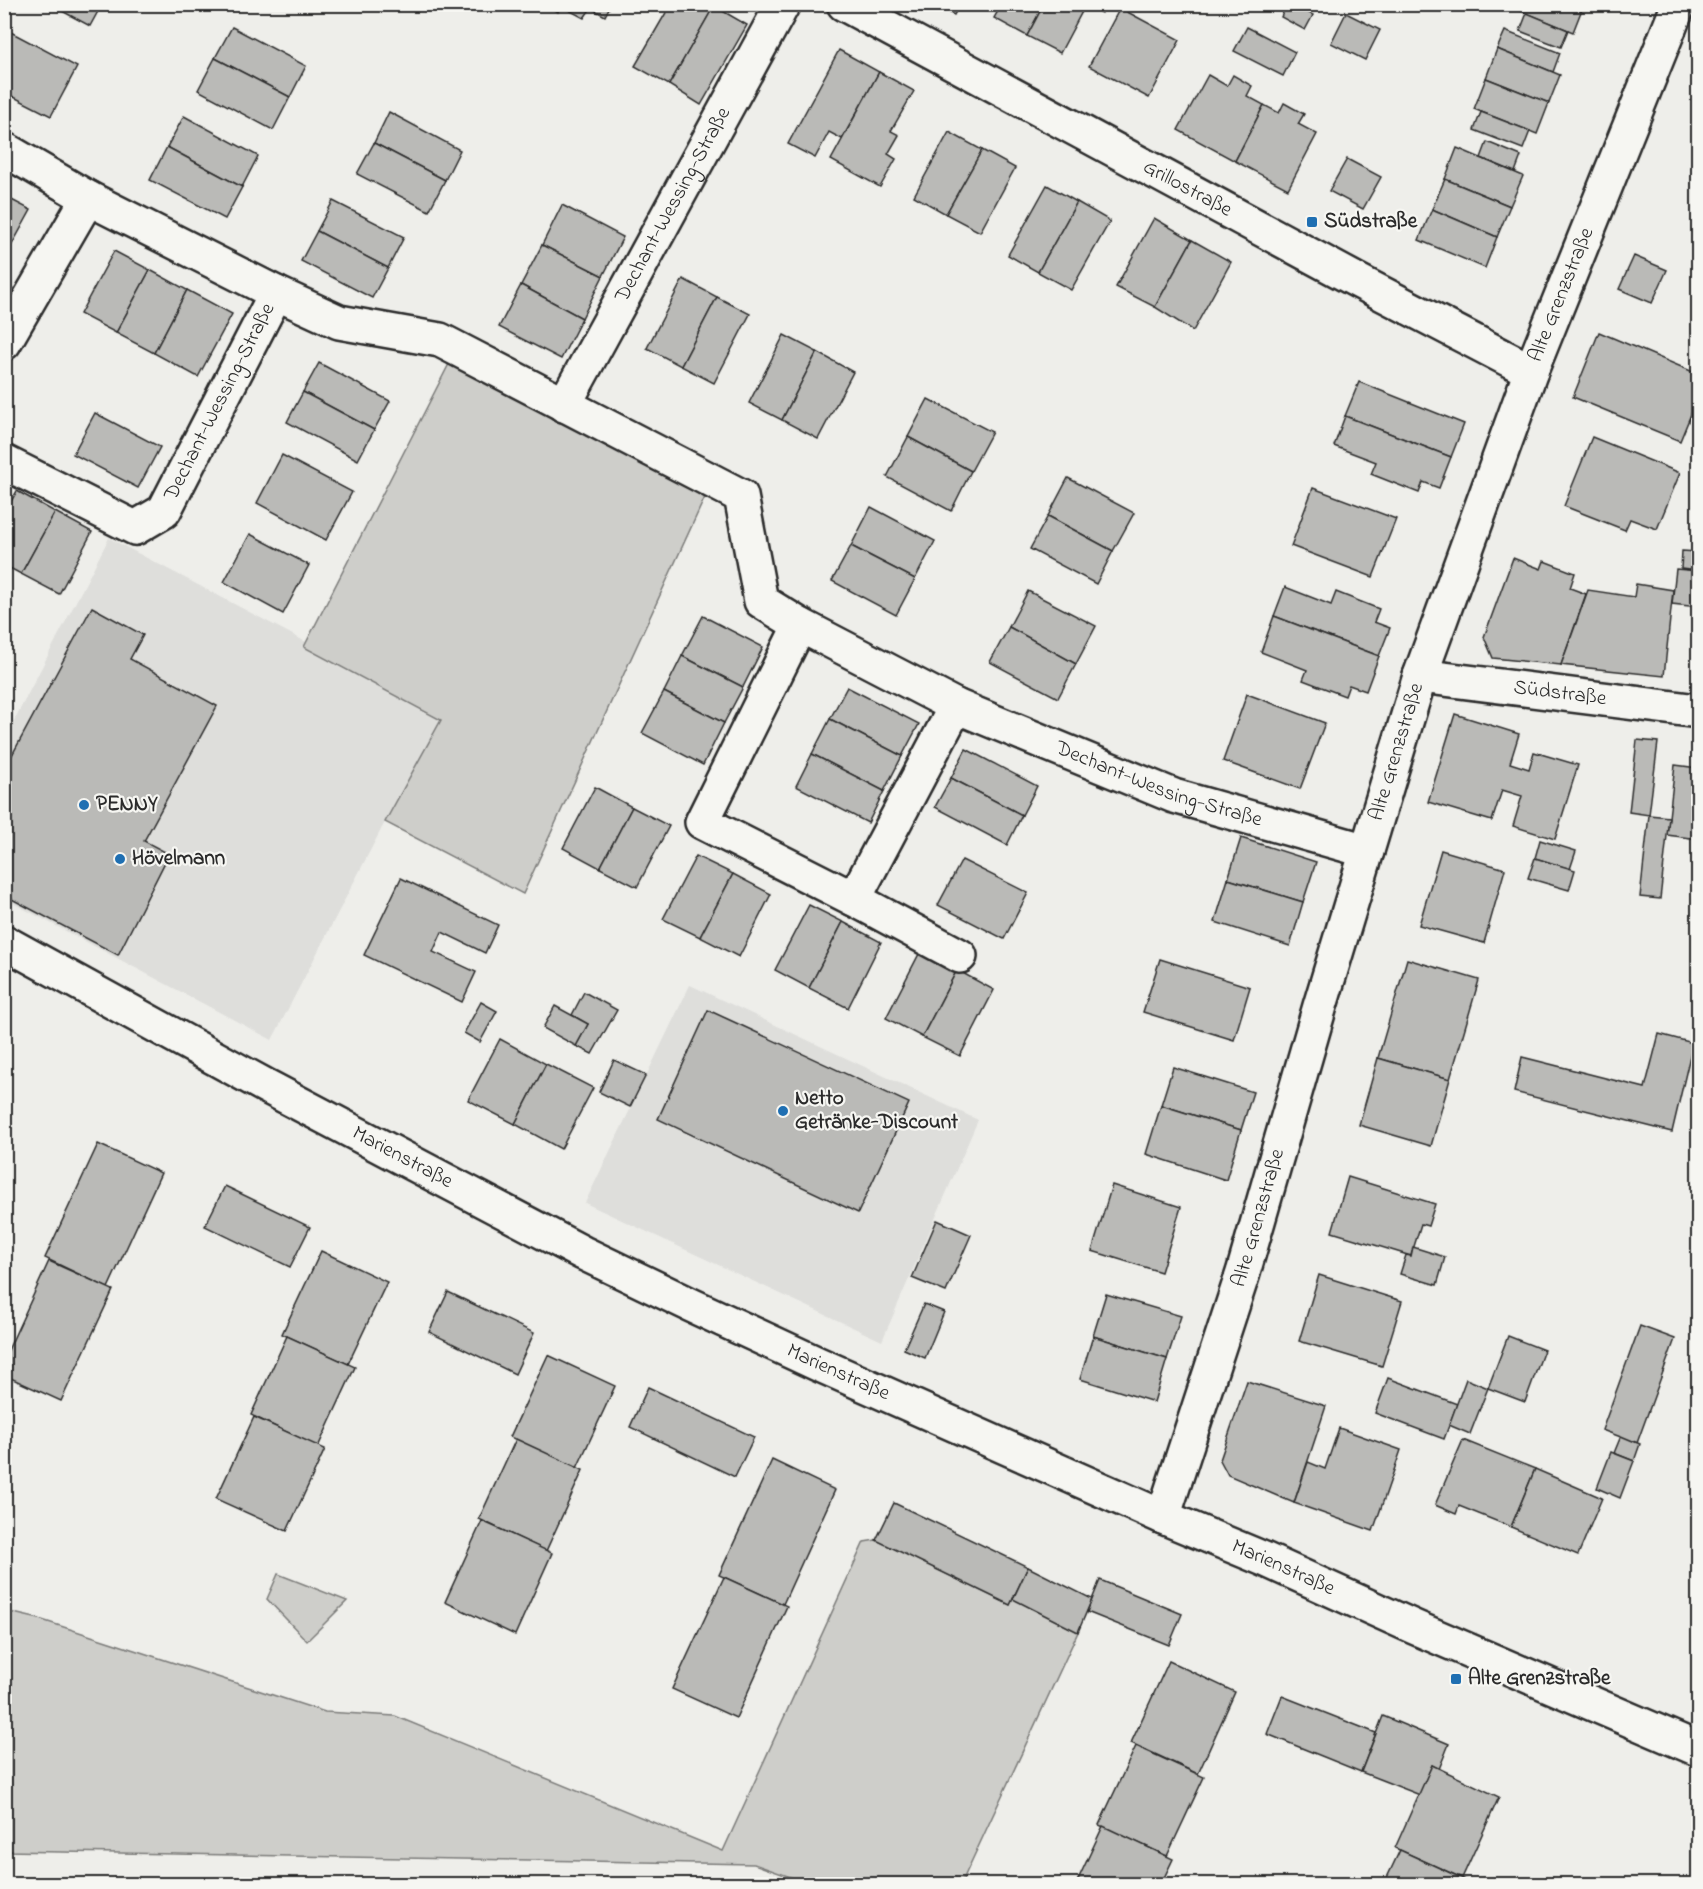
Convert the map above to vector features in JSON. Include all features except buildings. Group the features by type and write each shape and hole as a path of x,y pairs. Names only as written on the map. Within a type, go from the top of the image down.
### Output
{"street":[{"name":"Dechant-Wessing-Straße","path":"564,405 783,4"},
{"name":"Grillostraße","path":"844,4 1358,281 1531,371"},
{"name":"Alte Grenzstraße","path":"1163,1517 1248,1255 1420,676 1531,371 1679,4"},
{"name":"Dechant-Wessing-Straße","path":"4,149 88,198 276,293 339,322 440,340 741,496 761,601 800,625 956,706 1174,796 1367,851"},
{"path":"4,343 88,198"},
{"name":"Dechant-Wessing-Straße","path":"4,462 135,528 165,511 276,293"},
{"path":"800,625 702,822 960,956"},
{"name":"Südstraße","path":"1420,676 1698,711"},
{"path":"854,899 956,706"},
{"name":"Marienstraße","path":"4,942 266,1086 583,1253 818,1364 1414,1627 1698,1749"}],"shaded area":[{"path":"449,364 705,497 523,894 385,822 441,720 304,647"},
{"path":"109,538 306,642 304,647 441,720 385,822 272,1040 5,899 4,740"},
{"path":"690,985 978,1120 882,1341 585,1203"},
{"path":"876,1540 1010,1605 1013,1599 1078,1632 961,1884 810,1884 754,1864 5,1851 5,1611 39,1619 325,1712 395,1716 723,1851 864,1542"},
{"path":"278,1574 347,1601 307,1641 267,1599"}],"place":[{"name":"Südstraße","path":"1312,222"},
{"name":"PENNY","path":"84,805"},
{"name":"Hövelmann","path":"120,859"},
{"name":"Netto Getränke-Discount","path":"783,1111"},
{"name":"Alte Grenzstraße","path":"1456,1679"}]}
